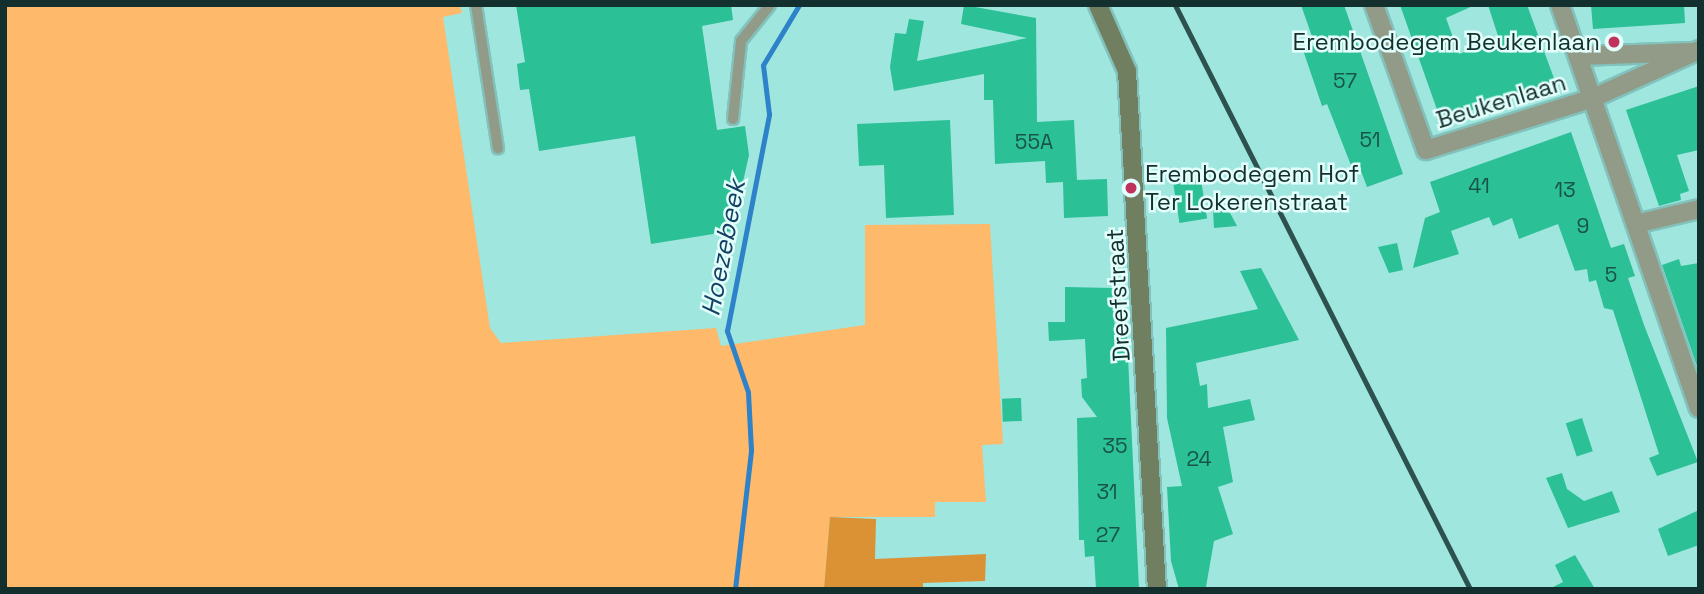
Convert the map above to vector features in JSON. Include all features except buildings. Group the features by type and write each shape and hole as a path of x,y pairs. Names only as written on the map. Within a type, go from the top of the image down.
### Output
{"street":[{"name":"Dreefstraat","path":"1098,5 1128,71 1157,589"},
{"name":"Beukenlaan","path":"1374,5 1426,150 1591,99 1695,51"},
{"path":"1560,5 1699,408"},
{"name":"Beukenlaan","path":"1578,56 1695,51"},
{"path":"1636,224 1699,209"}],"lane":[{"path":"476,5 498,148"},
{"path":"733,119 741,40 770,5"}],"shaded area":[{"path":"5,5 460,5 462,13 443,17 490,328 501,343 716,328 721,346 865,325 865,225 990,224 1003,444 982,445 986,502 935,502 935,517 830,517 824,589 5,589"},
{"path":"830,517 876,519 875,559 986,554 985,581 923,583 923,589 824,589"}],"waterway":[{"name":"Hoezebeek","path":"735,589 751,450 748,392 727,331 769,114 763,65 799,5"}],"railway":[{"path":"1175,5 1470,589"}],"place":[{"name":"Erembodegem Beukenlaan","path":"1614,42"},
{"name":"Erembodegem Hof Ter Lokerenstraat","path":"1131,188"}]}
